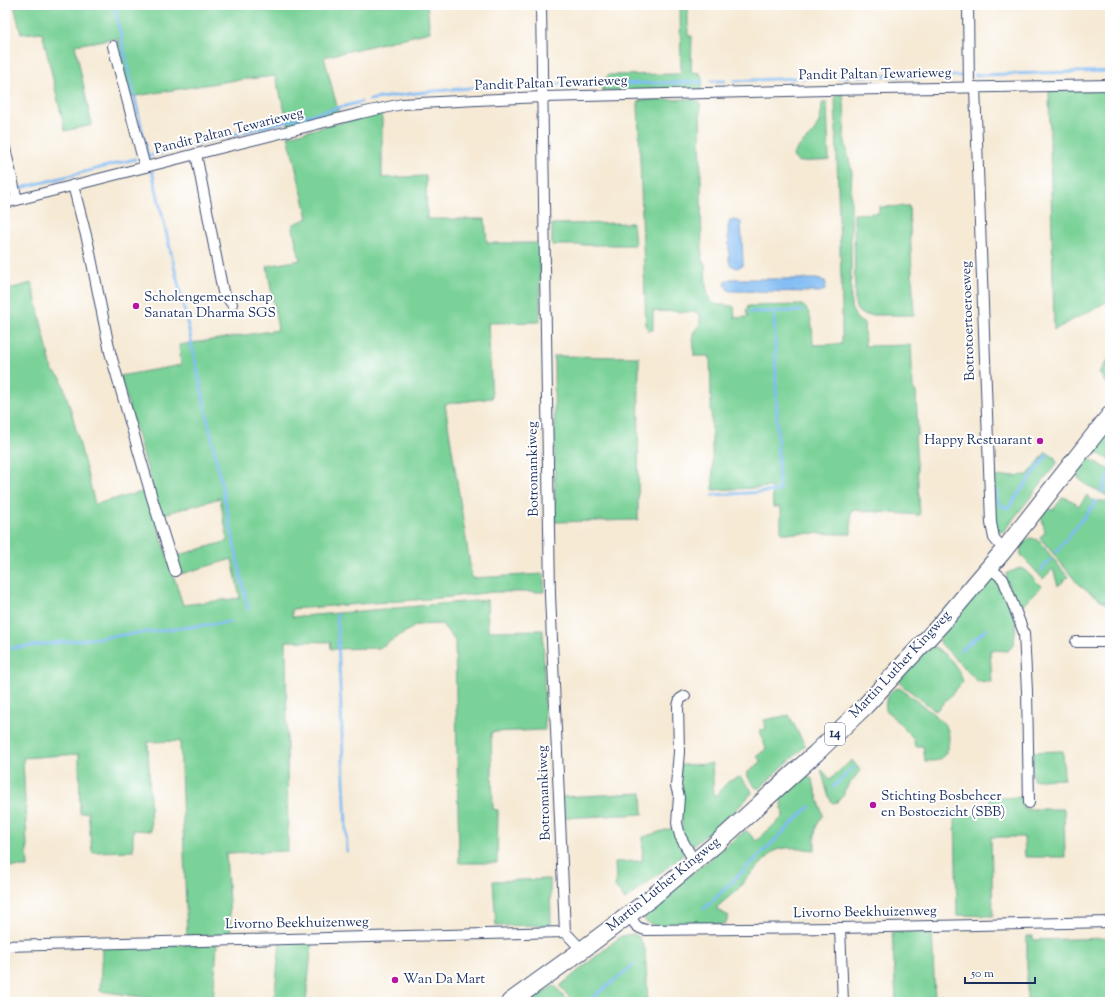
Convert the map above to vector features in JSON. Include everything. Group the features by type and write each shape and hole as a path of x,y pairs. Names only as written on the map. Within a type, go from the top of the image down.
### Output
{"main road":[{"name":"Martin Luther Kingweg","path":"510,1002 630,914 716,842 816,753 865,706 942,623 1004,550 1110,415"}],"street":[{"name":"Botromankiweg","path":"541,5 550,595 565,932"},
{"name":"Botrotoertoeroeweg","path":"968,5 991,523 994,538 1004,550"},
{"path":"113,46 144,167"},
{"name":"Pandit Paltan Tewarieweg","path":"5,203 360,113 402,104 543,97 1110,85"},
{"path":"5,148 18,200"},
{"path":"196,154 223,292 232,304"},
{"path":"73,185 88,243 110,352 152,498 175,571"},
{"path":"989,567 1003,579 1024,633 1027,692 1029,803"},
{"path":"1076,642 1110,642"},
{"path":"685,696 680,699 678,706 679,752 676,786 679,797 677,823 680,836 690,854"},
{"name":"Livorno Beekhuizenweg","path":"630,914 634,925 639,929 646,930 840,928 1110,922"},
{"path":"840,928 843,1002"},
{"path":"565,932 582,950"},
{"name":"Livorno Beekhuizenweg","path":"5,946 565,932"}],"green space":[{"path":"14,5 427,5 430,32 324,57 339,114 289,126 275,76 229,81 130,97 117,38 75,45 92,125 65,131 42,32 21,34"},
{"path":"680,5 688,5 688,36 692,36 691,72 700,73 703,82 700,90 603,91 601,86 608,75 678,74 681,72"},
{"path":"1110,89 1110,300 1054,330 1049,91"},
{"path":"843,93 845,116 844,137 852,172 851,307 857,319 864,323 865,346 911,345 913,388 916,392 918,435 915,435 920,515 851,510 851,534 781,533 781,507 773,507 772,487 713,490 710,356 694,356 693,333 700,324 700,315 696,312 653,311 653,330 648,330 646,325 638,104 640,100 692,99 698,101 700,104 702,262 705,263 707,292 711,302 717,305 734,307 735,318 748,317 746,312 748,306 802,305 809,313 813,345 842,344 835,99 836,95"},
{"path":"822,103 827,103 829,160 799,162 793,155 816,129 821,116"},
{"path":"382,112 382,178 426,176 427,219 485,219 487,243 540,243 540,322 488,323 492,398 445,404 472,578 544,574 544,592 493,592 440,598 292,609 292,617 487,600 488,631 543,630 545,730 491,732 493,809 498,810 497,863 459,863 455,641 442,624 417,625 379,648 331,649 330,642 286,641 288,851 226,853 231,935 187,936 180,741 148,742 151,831 133,830 133,851 92,852 88,812 80,813 79,754 23,758 28,867 9,867 8,844 5,844 5,290 32,283 52,370 61,378 72,414 95,504 146,491 183,605 240,598 232,559 181,574 176,556 228,541 220,498 161,515 120,376 181,365 179,345 278,330 267,266 300,260 292,225 308,218 288,136"},
{"path":"909,206 914,315 865,315 858,311 855,303 854,214 879,213 879,207"},
{"path":"633,223 635,245 552,245 552,224"},
{"path":"554,356 639,357 638,520 555,522"},
{"path":"1110,358 1110,386 1105,382 1099,372"},
{"path":"1110,425 1110,460 1094,451 1093,448"},
{"path":"1046,452 1055,458 1057,463 1004,531 997,531 993,513 994,477 1028,475"},
{"path":"1087,459 1090,459 1110,470 1110,497 1083,483 1077,476 1079,466"},
{"path":"1087,495 1092,500 1110,502 1110,606 1079,585 1040,538 1045,532 1041,516 1049,509 1053,510 1063,497 1079,506"},
{"path":"1031,538 1038,540 1068,577 1058,586 1053,569 1043,579 1021,555 1022,544"},
{"path":"1020,568 1026,571 1041,587 1025,603 1017,606 1006,580 1007,573"},
{"path":"992,579 1002,584 1016,622 1014,644 1008,651 990,650 992,682 977,681 941,644 939,638 986,581"},
{"path":"929,646 933,646 938,649 952,661 959,671 963,682 936,711 903,686 900,682 900,679"},
{"path":"900,688 933,713 947,728 949,736 948,745 945,754 941,759 935,761 925,761 923,746 915,746 913,738 886,710 886,699 892,690"},
{"path":"789,715 805,746 760,788 756,788 749,779 747,773 761,762 757,756 766,749 760,730 766,729 764,720"},
{"path":"1063,751 1064,779 1033,780 1029,752"},
{"path":"852,760 860,770 844,791 844,795 837,802 832,803 828,795 821,769 830,779"},
{"path":"712,764 714,797 729,781 740,777 750,788 752,793 736,810 690,848 683,838 679,786 681,765"},
{"path":"805,775 812,779 823,815 816,827 815,850 784,848 774,851 737,890 717,907 717,910 729,916 725,924 715,924 706,927 656,926 646,922 642,913 746,830 756,841 783,817 781,797 794,783"},
{"path":"642,793 643,814 563,818 561,797"},
{"path":"1024,797 1024,809 1064,809 1065,857 1025,857 1024,837 991,837 993,916 957,915 955,814 990,815 990,798"},
{"path":"675,827 684,852 683,855 625,900 615,886 615,862 642,861 643,837"},
{"path":"550,879 551,925 496,926 493,881"},
{"path":"932,931 935,1000 896,1001 892,932"},
{"path":"633,934 638,936 645,949 648,1002 573,1002 560,986 621,936"},
{"path":"1027,936 1033,936 1033,940 1110,938 1110,1002 1027,1002"},
{"path":"280,941 312,941 306,1002 274,1002"},
{"path":"217,944 213,1002 178,1002 100,991 102,946"},
{"path":"553,986 556,987 568,1002 529,1002"}],"water":[{"path":"735,220 741,222 743,262 743,265 737,268 730,265 729,261 728,226 730,221"},
{"path":"816,279 825,281 826,284 825,290 819,292 731,291 728,290 725,284 727,280"}],"waterway":[{"path":"114,5 149,161"},
{"path":"975,75 1110,71"},
{"path":"801,78 850,76"},
{"path":"857,76 961,76"},
{"path":"734,81 795,78"},
{"path":"711,81 725,81"},
{"path":"607,84 702,82"},
{"path":"550,84 594,84"},
{"path":"369,100 452,90 535,85"},
{"path":"148,156 361,102"},
{"path":"17,189 135,159"},
{"path":"152,171 188,326 248,609"},
{"path":"5,192 10,191"},
{"path":"713,495 779,491 774,311"},
{"path":"750,312 801,311"},
{"path":"997,490 998,502 1002,506 1008,508 1047,455"},
{"path":"1101,492 1110,473"},
{"path":"1056,552 1096,501"},
{"path":"1041,570 1050,560"},
{"path":"337,615 347,851"},
{"path":"5,649 231,622"},
{"path":"961,650 987,629"},
{"path":"833,787 854,767"},
{"path":"704,909 810,806"},
{"path":"587,1002 634,965"}],"place":[{"name":"Scholengemeenschap Sanatan Dharma SGS","path":"136,306"},
{"name":"Happy Restuarant","path":"1040,441"},
{"name":"Stichting Bosbeheer en Bostoezicht (SBB)","path":"873,805"},
{"name":"Wan Da Mart","path":"395,980"}]}
